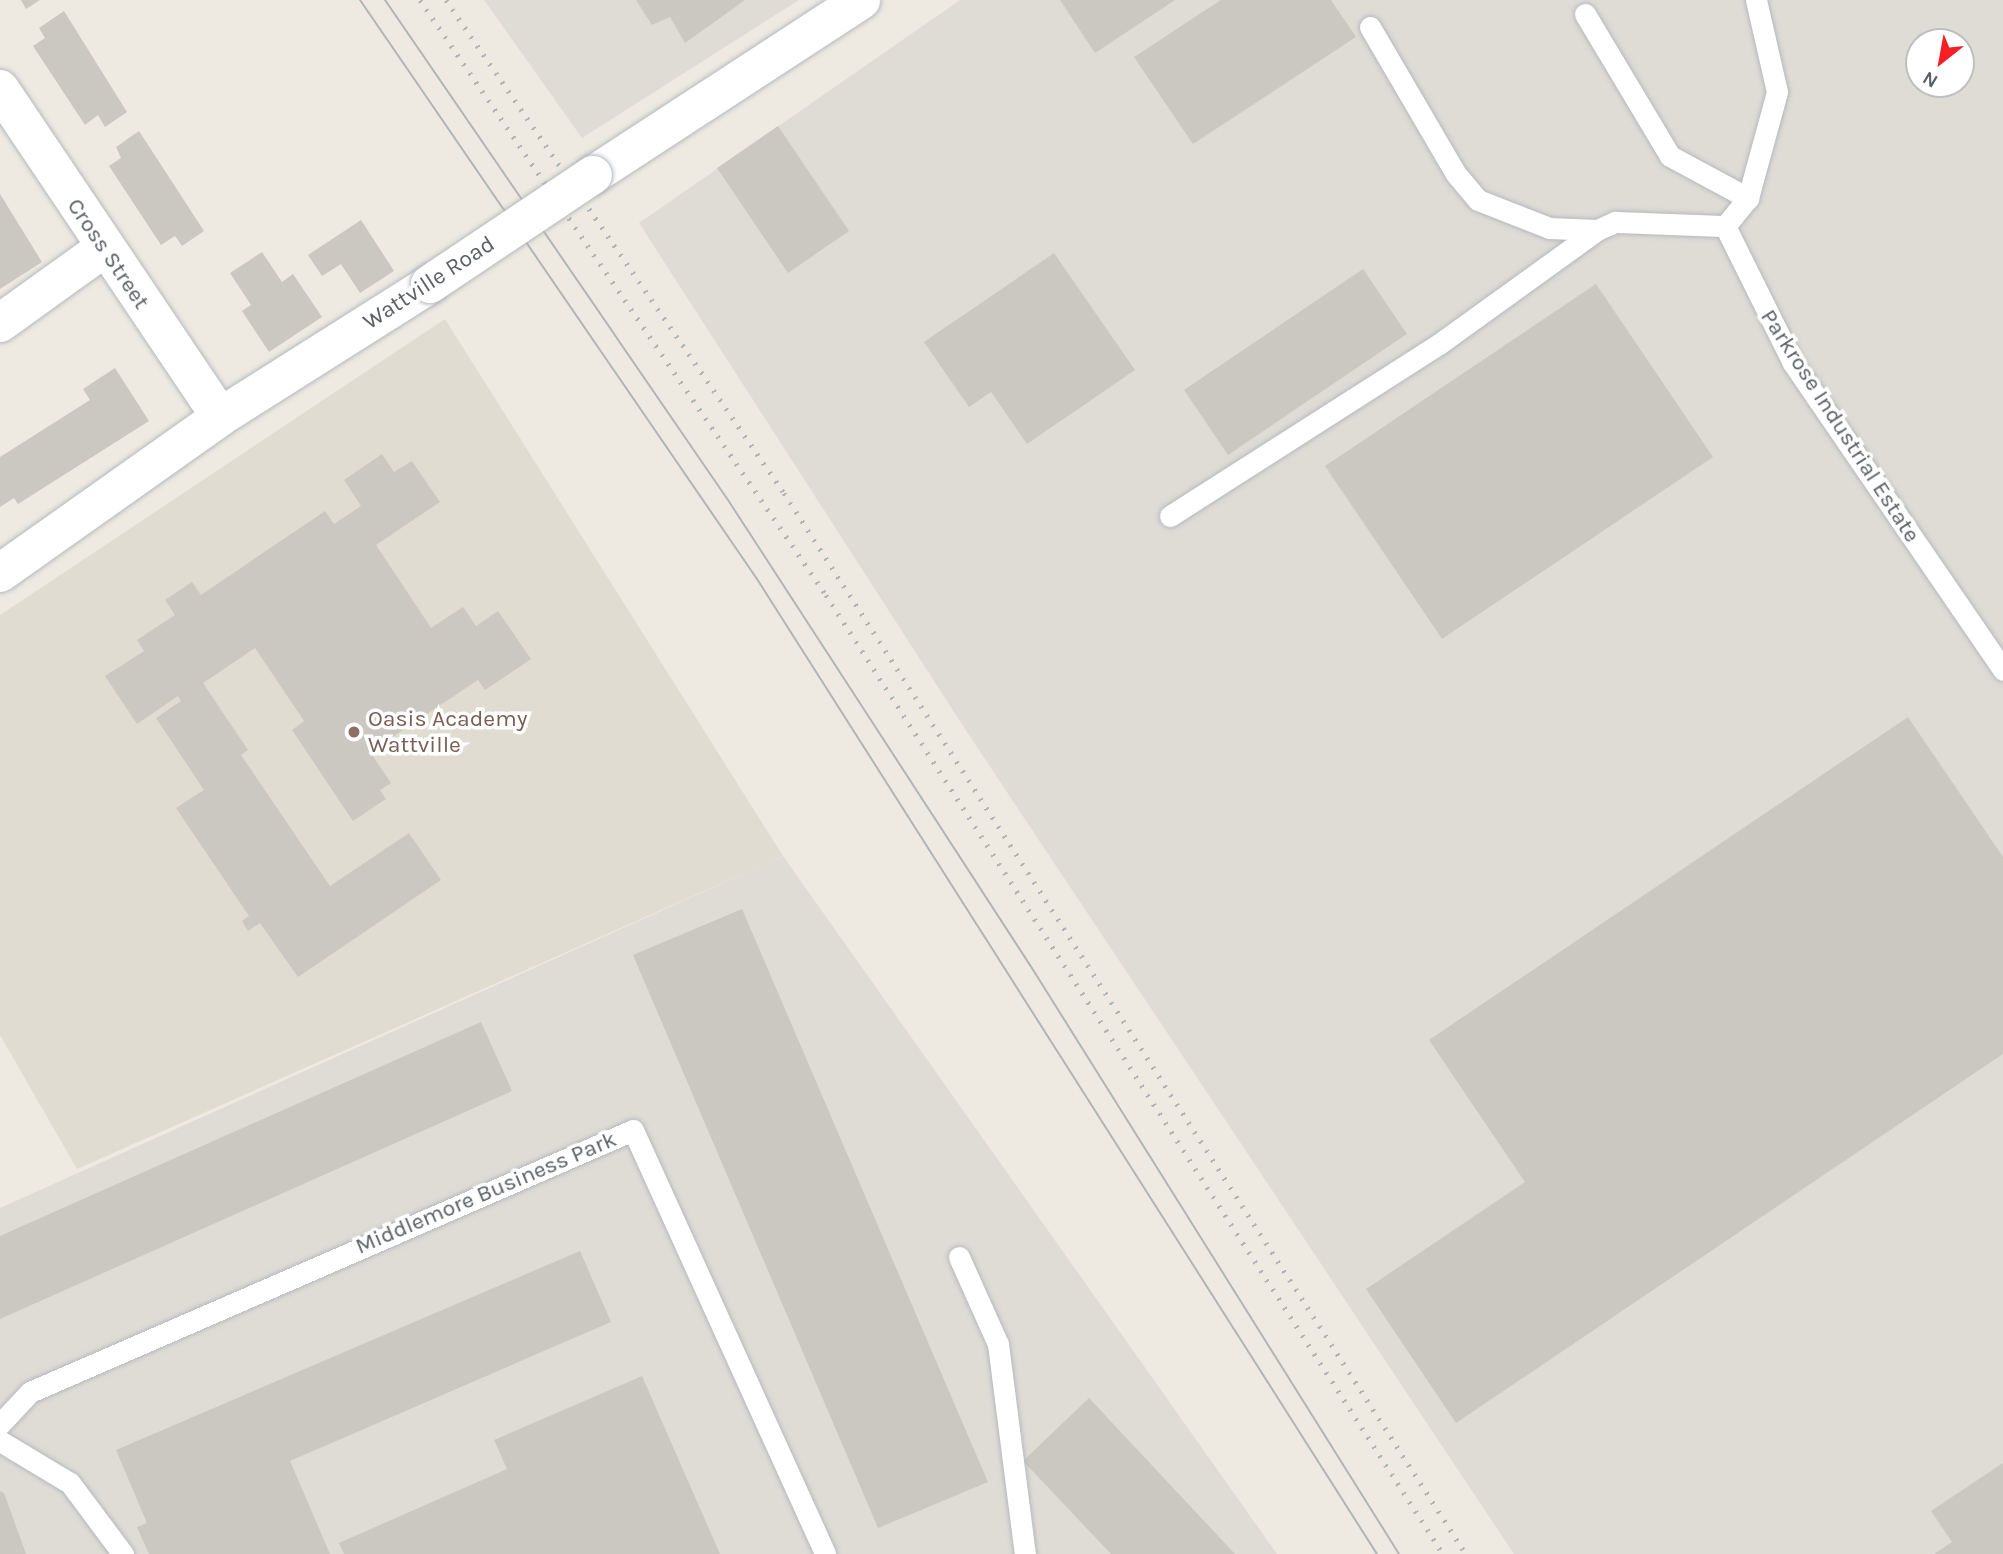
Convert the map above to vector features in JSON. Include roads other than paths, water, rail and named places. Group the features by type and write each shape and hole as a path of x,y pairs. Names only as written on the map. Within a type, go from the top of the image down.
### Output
{"street":[{"name":"Wattville Road","path":"0,573 220,417 430,284 861,0"},
{"name":"Cross Street","path":"0,89 103,249 220,417"},
{"path":"0,323 103,249"}],"lane":[{"path":"1170,516 1439,344 1597,230 1615,222 1725,226 1748,198 1777,92 1756,0"},
{"path":"1585,14 1670,156 1748,198"},
{"path":"1370,27 1456,174 1478,200 1549,228 1597,230"},
{"name":"Parkrose Industrial Estate","path":"1725,226 1793,363 2003,670"},
{"name":"Middlemore Business Park","path":"0,1424 30,1392 633,1130 825,1554"},
{"path":"959,1257 998,1344 1025,1554"},
{"path":"0,1441 70,1483 123,1554"}],"tram line":[{"path":"360,0 757,579 1377,1554"},
{"path":"385,0 728,500 1030,965 1399,1554"}],"railway":[{"path":"420,0 826,595 1443,1554"},
{"path":"446,0 784,493 1466,1554"}],"place":[{"name":"Oasis Academy Wattville","path":"354,732"}]}
